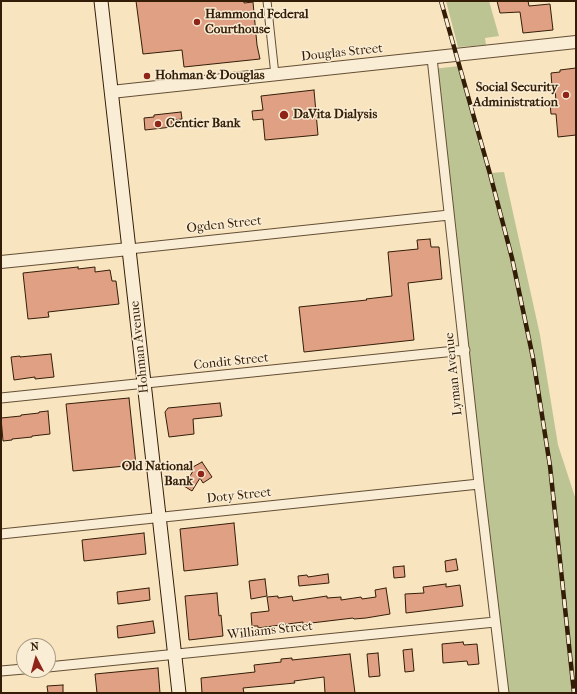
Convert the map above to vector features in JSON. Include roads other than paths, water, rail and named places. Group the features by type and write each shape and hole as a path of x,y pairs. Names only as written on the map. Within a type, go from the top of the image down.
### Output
{"main road":[{"name":"Hohman Avenue","path":"101,1 179,693"}],"street":[{"path":"267,1 275,75"},
{"name":"Douglas Street","path":"111,92 576,42"},
{"name":"Lyman Avenue","path":"432,58 479,484 495,622 505,691"},
{"name":"Ogden Street","path":"1,262 449,215"},
{"name":"Condit Street","path":"1,398 464,350"},
{"name":"Doty Street","path":"1,534 479,484"},
{"name":"Williams Street","path":"56,666 495,622"},
{"path":"1,672 16,670"}],"railway":[{"path":"441,1 512,258 533,358 550,466 574,693"}],"place":[{"name":"Hammond Federal Courthouse","path":"197,22"},
{"name":"Hohman & Douglas","path":"147,76"},
{"name":"Social Security Administration","path":"566,95"},
{"name":"DaVita Dialysis","path":"284,115"},
{"name":"Centier Bank","path":"158,124"},
{"name":"Old National Bank","path":"201,474"}]}
